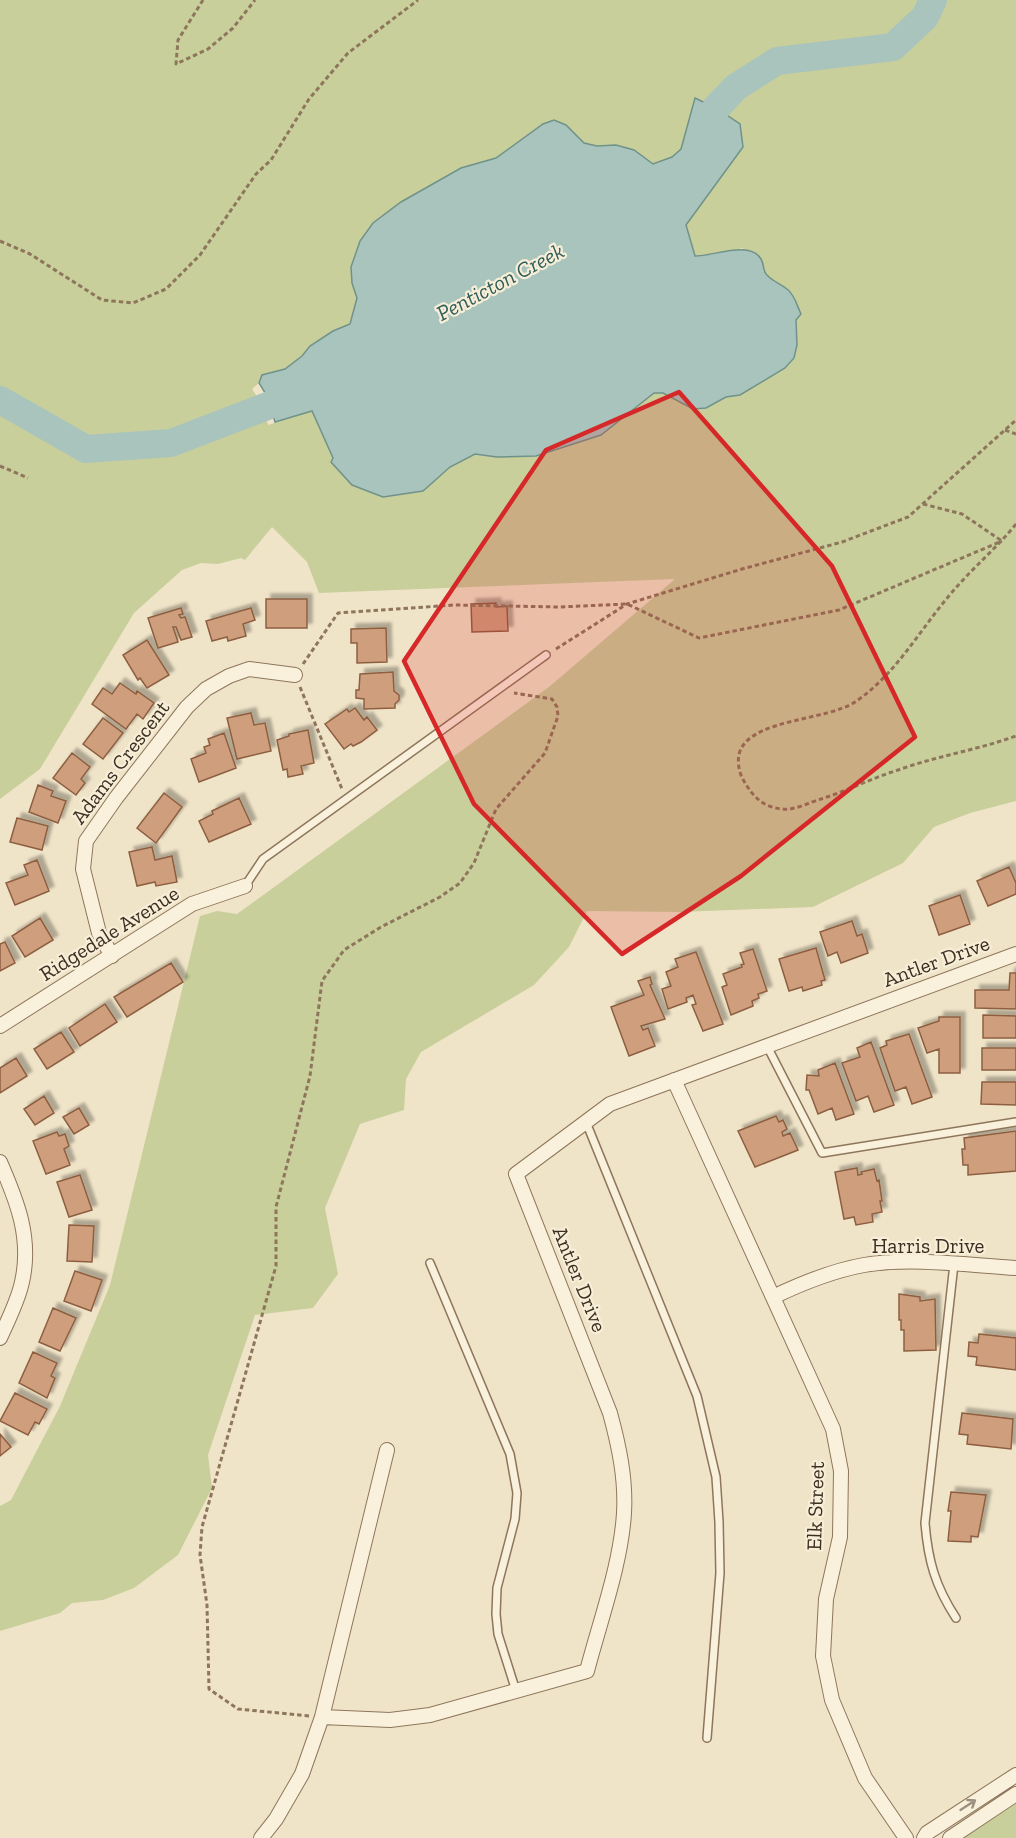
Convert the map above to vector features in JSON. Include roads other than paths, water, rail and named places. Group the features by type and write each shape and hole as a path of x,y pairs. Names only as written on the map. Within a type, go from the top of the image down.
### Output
{"street":[{"name":"Adams Crescent","path":"112,956 99,933 82,869 86,841 187,706 206,689 229,676 249,669 295,675"},
{"name":"Ridgedale Avenue","path":"0,1026 192,904 245,886"},
{"name":"Antler Drive","path":"322,1717 390,1720 430,1715 587,1671 620,1546 624,1513 624,1480 619,1446 610,1413 516,1174 610,1104 1016,954"},
{"name":"Elk Street","path":"674,1080 833,1429 841,1471 840,1537 826,1599 823,1656 832,1701 865,1778 906,1838"},
{"path":"0,1162 18,1203 26,1240 22,1281 0,1338"},
{"name":"Harris Drive","path":"772,1297 831,1272 865,1265 900,1262 1016,1268"},
{"path":"261,1838 276,1820 302,1774 322,1717 387,1450"},
{"path":"924,1838 927,1833 964,1807 1016,1775"},
{"path":"950,1838 1016,1794"}],"lane":[{"path":"245,886 263,859 546,654"},
{"path":"767,1046 822,1153 1016,1122"},
{"path":"586,1122 697,1396 714,1467 719,1522 720,1573 707,1738"},
{"path":"430,1263 510,1454 517,1493 515,1519 497,1588 496,1614 498,1634 516,1691"},
{"path":"954,1264 924,1523 927,1552 933,1574 946,1603 956,1618"}],"water":[{"path":"695,98 716,108 740,124 743,147 686,225 695,256 731,250 756,253 768,276 790,291 801,314 796,320 797,345 794,358 785,368 740,395 726,397 706,408 693,409 663,393 654,393 601,435 536,456 497,457 475,454 450,467 423,491 383,497 352,485 331,462 333,458 312,411 275,422 267,396 259,383 262,375 285,369 302,356 310,346 333,331 350,324 357,298 352,283 351,267 360,241 373,223 401,202 461,168 496,158 543,124 554,120 566,125 584,143 597,146 616,145 634,150 653,164 672,157 681,149"}],"waterway":[{"name":"Penticton Creek","path":"704,144 716,108 736,87 777,61 893,47 925,17 933,0"},
{"name":"Penticton Creek","path":"0,400 86,449 171,443 270,405 304,387"}]}
